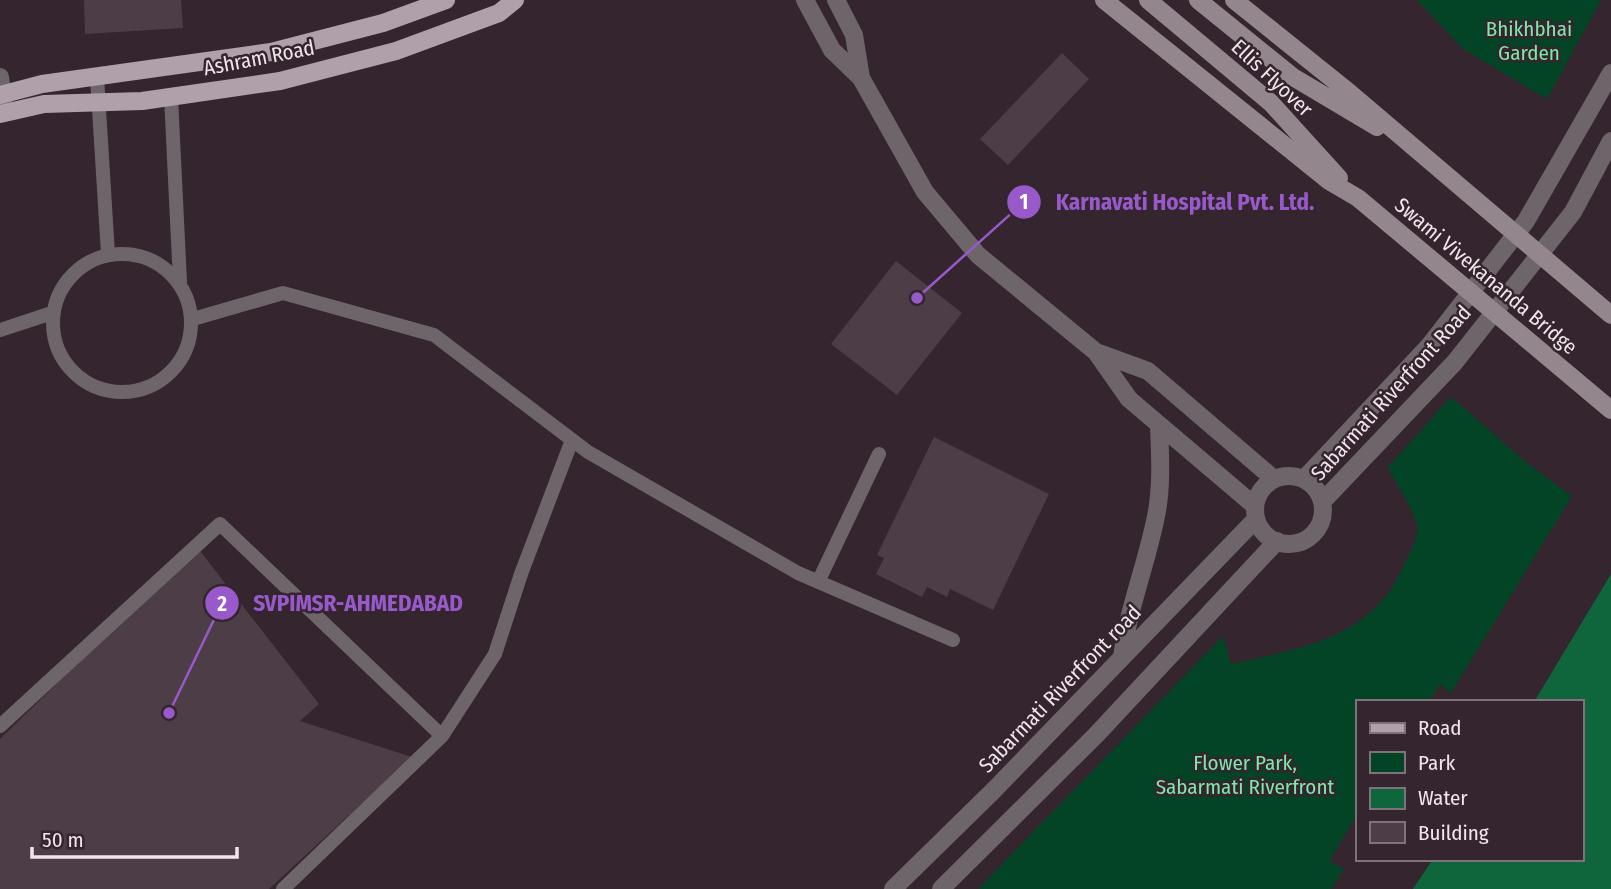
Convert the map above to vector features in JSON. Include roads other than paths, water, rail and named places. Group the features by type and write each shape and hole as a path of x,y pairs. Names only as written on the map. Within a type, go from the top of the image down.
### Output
{"main road":[{"name":"Ashram Road","path":"2,99 42,84 271,52 383,23 446,0"},
{"name":"Ashram Road","path":"2,99 44,104 100,102 171,97 280,81 396,51 499,13 515,0"},
{"name":"Swami Vivekananda Bridge","path":"1104,0 1329,181 1357,198 1611,410"},
{"name":"Ellis Flyover","path":"1148,0 1271,103 1357,198"},
{"name":"Ellis Flyover","path":"1198,0 1293,77 1425,156"},
{"path":"1234,0 1350,93 1611,315"}],"street":[{"path":"805,0 832,50 861,78 925,192 978,255 1096,352 1129,399 1256,512 1263,532 1276,541 1296,543 1306,539 1321,523 1322,502 1318,492 1304,479 1292,475 1274,479 1262,488 1256,512"},
{"path":"836,0 854,35 861,78"},
{"name":"Sabarmati Riverfront Road","path":"1304,479 1429,346 1525,221 1611,73"},
{"name":"Sabarmati Riverfront Road","path":"1322,502 1455,362 1573,212 1611,141"},
{"path":"1096,352 1148,371 1274,479"},
{"path":"1122,657 1126,621 1157,512 1161,470 1159,425"},
{"name":"Sabarmati Riverfront road","path":"893,889 994,790 1256,512"},
{"path":"942,889 1097,734 1276,541"},
{"path":"994,790 1017,814"}],"lane":[{"path":"97,77 108,254"},
{"path":"171,97 180,282 193,318 185,357 158,385 120,394 82,382 57,351 52,313 70,274 108,254 148,257 180,282"},
{"path":"193,318 283,293 434,335 572,440 623,472 818,582 953,640"},
{"path":"0,330 52,313"},
{"path":"283,889 442,736 495,654 521,574 572,440"},
{"path":"818,582 879,454"},
{"path":"0,726 220,524 442,736"}],"water":[{"path":"1611,574 1611,889 1413,889 1432,861 1583,861 1583,700 1535,700"}],"place":[{"name":"Karnavati Hospital Pvt. Ltd.","path":"917,298"},
{"name":"SVPIMSR-AHMEDABAD","path":"169,713"}],"park label":[{"name":"Bhikhbhai Garden","path":"1529,41"},
{"name":"Flower Park, Sabarmati Riverfront","path":"1245,775"}]}
